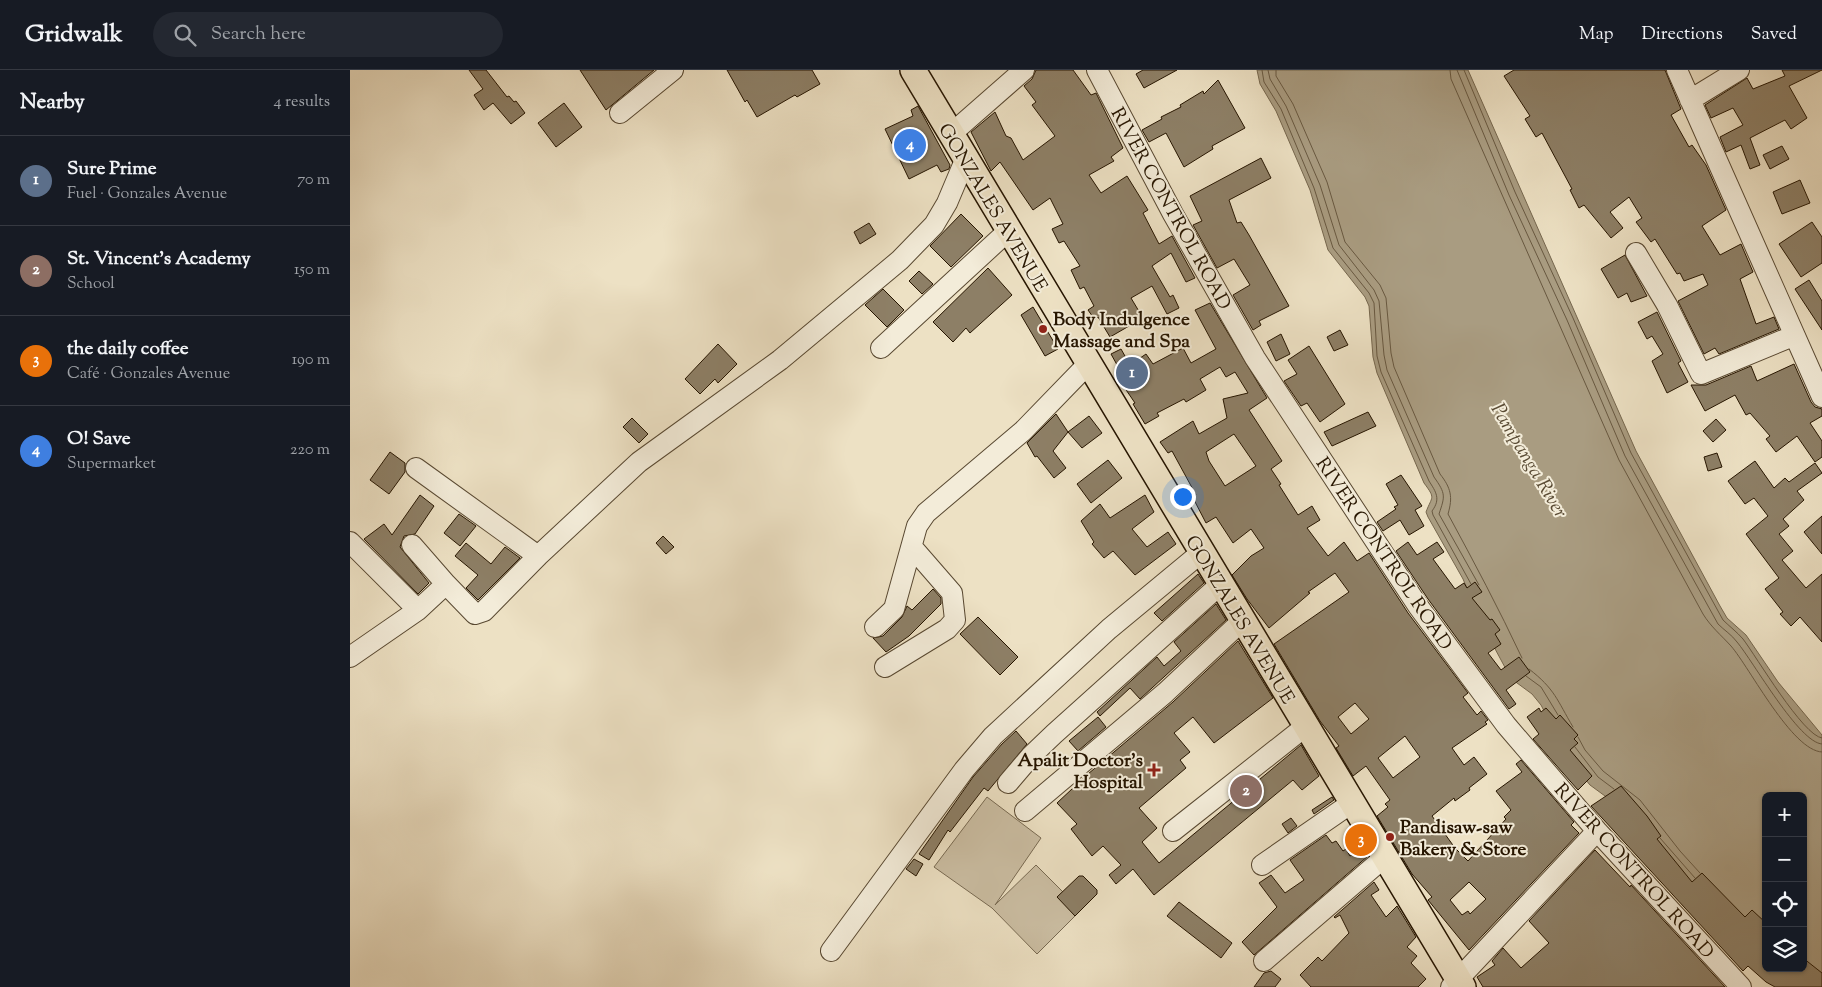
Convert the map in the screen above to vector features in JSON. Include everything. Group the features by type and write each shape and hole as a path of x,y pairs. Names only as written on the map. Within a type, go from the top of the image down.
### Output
{"main road":[{"name":"GONZALES AVENUE","path":"913,70 1008,232 1386,856 1458,984"}],"street":[{"path":"620,113 673,70"},
{"path":"951,134 1024,70"},
{"name":"RIVER CONTROL ROAD","path":"1096,70 1173,214 1260,366 1418,606 1506,725 1597,832 1741,987"},
{"path":"1677,70 1793,336 1816,366 1822,397"},
{"path":"1690,100 1739,70"},
{"path":"412,546 475,614 484,610 538,556 639,462 780,360 900,260 934,225 966,158"},
{"path":"881,348 1008,232"},
{"path":"1636,253 1666,305 1701,374 1793,336"},
{"path":"875,627 894,610 917,526 926,513 1023,431 1088,364"},
{"path":"416,468 538,556"},
{"path":"350,542 418,610"},
{"path":"886,667 947,629 955,620 954,601 948,586 912,547"},
{"path":"831,951 964,770 992,736 1109,629 1202,552"},
{"path":"1008,783 1031,756 1054,734 1222,583"},
{"path":"350,657 418,610 446,584"},
{"path":"1025,811 1165,693 1244,620"},
{"path":"1173,831 1306,726"},
{"path":"1262,865 1353,802"},
{"path":"1458,984 1597,832"},
{"path":"1264,962 1386,856"}],"shaded area":[{"path":"987,797 1041,838 995,905 1036,865 1081,910 1037,954 992,908 934,867"}],"water":[{"name":"Pampanga River","path":"1257,70 1468,70 1636,451 1727,618 1746,635 1778,682 1822,735 1822,987 1807,972 1807,792 1762,792 1762,949 1735,928 1620,807 1590,785 1570,761 1541,705 1532,694 1513,680 1508,673 1486,632 1463,579 1426,512 1432,498 1430,492 1424,483 1377,373 1373,357 1369,306 1365,297 1328,250 1310,190 1276,111 1260,84"}],"building":[{"path":"469,70 486,70 507,97 509,96 514,102 516,101 525,113 511,124 493,103 484,110 474,95 483,89"},
{"path":"580,70 654,70 606,110"},
{"path":"727,70 812,70 820,84 797,97 795,95 757,117 747,100 745,102"},
{"path":"1036,70 1073,70 1091,95 1096,93 1123,148 1111,157 1114,161 1089,175 1101,193 1127,176 1148,210 1143,213 1159,244 1172,236 1195,278 1186,282 1171,253 1152,266 1170,297 1173,295 1179,308 1167,314 1152,286 1131,298 1143,318 1110,337 1098,317 1095,320 1088,310 1094,306 1084,287 1080,289 1071,270 1080,266 1064,241 1059,243 1052,229 1063,224 1050,198 1033,210 1000,162 991,171 971,132 995,112 1006,136 1011,138 1023,160 1055,136 1032,105 1036,102 1024,86 1032,79"},
{"path":"1143,70 1177,70 1144,88 1136,74"},
{"path":"1514,70 1665,70 1681,109 1671,115 1689,147 1692,145 1706,165 1726,210 1702,226 1720,255 1741,244 1753,272 1740,279 1756,324 1774,317 1779,329 1719,354 1715,348 1704,354 1678,301 1708,285 1703,274 1684,281 1680,273 1677,274 1655,239 1651,242 1636,222 1642,218 1629,197 1610,212 1623,228 1611,238 1584,205 1579,208 1570,190 1572,189 1542,133 1536,137 1525,119 1530,116 1504,76"},
{"path":"1782,70 1822,70 1789,86 1807,118 1791,129 1785,120 1750,138 1760,165 1750,169 1741,145 1726,152 1720,137 1743,125 1733,108 1711,118 1705,105 1747,78 1753,89 1785,76"},
{"path":"1218,80 1245,128 1212,146 1213,149 1184,167 1166,133 1149,142 1142,130 1162,119 1161,117 1181,107 1180,105 1203,91 1204,94"},
{"path":"564,103 582,127 556,147 538,123"},
{"path":"918,106 950,165 949,169 941,172 937,165 909,179 885,129 913,116 911,110"},
{"path":"1782,146 1789,159 1770,169 1763,155"},
{"path":"1261,158 1271,178 1229,200 1237,223 1241,222 1289,306 1259,321 1261,325 1253,330 1233,295 1250,285 1234,259 1217,268 1193,225 1202,221 1190,196"},
{"path":"1800,180 1810,203 1782,214 1773,192"},
{"path":"961,214 983,236 951,267 930,246"},
{"path":"1812,222 1822,237 1822,263 1801,277 1779,244"},
{"path":"869,223 876,234 860,244 854,232"},
{"path":"1625,255 1647,296 1631,302 1627,293 1618,298 1601,269"},
{"path":"988,268 1012,295 970,333 966,328 953,342 933,322"},
{"path":"919,271 933,284 922,294 909,281"},
{"path":"1809,280 1822,301 1822,330 1795,289"},
{"path":"883,289 904,310 887,327 865,305"},
{"path":"1210,303 1267,398 1249,410 1282,461 1271,469 1298,515 1312,506 1320,520 1307,528 1328,556 1344,542 1357,561 1369,553 1408,613 1468,693 1463,697 1477,715 1481,711 1488,720 1485,722 1487,724 1452,748 1464,765 1474,757 1487,774 1469,788 1470,790 1455,801 1454,798 1432,816 1455,848 1468,861 1506,819 1504,817 1511,810 1496,791 1522,772 1516,764 1521,760 1574,822 1571,825 1579,833 1469,950 1428,900 1432,897 1412,874 1377,816 1388,807 1385,804 1390,800 1366,766 1353,776 1336,748 1339,746 1320,721 1274,644 1349,592 1335,573 1308,592 1310,593 1269,628 1232,575 1251,556 1264,548 1251,529 1233,543 1216,517 1206,523 1192,496 1196,495 1172,451 1168,453 1160,442 1193,421 1199,434 1227,418 1223,399 1248,393 1235,372 1226,377 1220,367 1200,379 1206,390 1186,402 1184,399 1157,413 1159,416 1145,424 1133,404 1135,403 1116,375 1121,372 1111,354 1121,349 1130,365 1146,354 1153,364 1183,348 1191,363 1216,349 1195,310","holes":["1234,434 1256,466 1225,486 1209,461 1206,452","1355,703 1369,719 1351,734 1338,717","1405,736 1420,757 1393,778 1378,758","1469,882 1486,899 1470,914 1468,911 1462,915 1450,900"]},
{"path":"1033,307 1058,349 1045,356 1021,315"},
{"path":"1657,312 1681,361 1678,363 1688,382 1667,393 1652,361 1663,354 1652,336 1647,339 1638,322"},
{"path":"1340,330 1348,345 1334,351 1327,337"},
{"path":"1281,334 1290,354 1276,361 1267,342"},
{"path":"718,344 737,364 718,383 715,379 700,394 685,379"},
{"path":"1309,346 1345,404 1320,422 1307,403 1301,406 1284,381 1297,374 1288,360"},
{"path":"1794,364 1811,402 1815,407 1822,409 1822,416 1810,423 1822,441 1822,457 1815,462 1797,436 1776,452 1766,439 1770,436 1750,413 1746,415 1735,395 1705,411 1691,385 1706,385 1751,366 1757,381"},
{"path":"1368,412 1376,426 1332,446 1324,432"},
{"path":"1056,414 1068,432 1053,451 1066,468 1054,478 1037,456 1035,457 1027,443"},
{"path":"1089,416 1102,433 1082,448 1068,432"},
{"path":"632,418 648,434 639,443 623,427"},
{"path":"1716,419 1726,430 1713,442 1703,431"},
{"path":"390,452 405,463 405,472 389,494 370,480"},
{"path":"1717,453 1722,467 1708,471 1704,457"},
{"path":"1108,460 1122,478 1091,503 1077,484"},
{"path":"1755,461 1774,488 1785,478 1789,482 1815,463 1822,473 1797,491 1804,500 1783,519 1789,526 1779,534 1793,551 1782,560 1806,588 1822,574 1822,642 1800,617 1791,626 1780,614 1783,612 1765,589 1779,578 1746,534 1768,516 1754,498 1745,504 1728,481"},
{"path":"1401,475 1422,506 1415,510 1424,526 1409,535 1400,520 1383,531 1377,522 1396,509 1394,507 1398,505 1386,484"},
{"path":"420,495 434,506 415,534 404,536 400,547 429,583 418,594 364,539 384,524 392,535"},
{"path":"1145,495 1154,512 1132,529 1147,547 1168,532 1176,544 1135,575 1113,551 1104,558 1092,544 1094,542 1081,521 1100,504 1110,518"},
{"path":"459,514 476,526 460,546 444,533"},
{"path":"1822,516 1822,554 1804,532"},
{"path":"663,536 674,547 666,554 656,543"},
{"path":"1408,542 1417,555 1437,542 1444,552 1433,559 1455,589 1464,583 1467,588 1475,582 1482,592 1472,598 1500,630 1495,634 1501,644 1488,653 1501,670 1519,657 1530,672 1506,690 1516,704 1509,709 1428,599 1396,551"},
{"path":"466,543 491,564 505,547 520,558 478,600 466,588 478,575 455,556"},
{"path":"1198,574 1204,583 1162,621 1154,613"},
{"path":"933,589 941,598 941,604 909,636 886,652 873,638 883,636 902,617 907,606 912,610"},
{"path":"1216,604 1226,620 1140,699 1130,688 1100,716 1097,712 1157,657 1164,666 1181,651 1174,642"},
{"path":"978,617 1018,657 1000,675 960,634"},
{"path":"1238,641 1273,698 1214,743 1193,717 1174,733 1190,752 1180,760 1186,768 1139,808 1157,828 1142,842 1159,863 1301,745 1319,776 1302,790 1293,780 1154,895 1133,869 1116,884 1109,875 1121,865 1103,846 1092,856 1071,829 1077,824 1057,803 1088,774 1173,702"},
{"path":"1539,708 1541,712 1546,708 1556,719 1560,715 1578,735 1574,739 1578,743 1570,750 1592,776 1578,790 1533,739 1539,734 1527,717"},
{"path":"1098,717 1106,727 1078,751 1069,741"},
{"path":"1016,731 1027,744 988,791 984,788 950,832 948,830 929,860 919,854 973,777"},
{"path":"1621,786 1647,816 1661,836 1657,839 1692,882 1702,873 1745,917 1752,910 1762,919 1762,972 1807,972 1807,961 1822,973 1822,987 1775,987 1766,982 1748,966 1743,971 1591,806"},
{"path":"1332,797 1334,800 1314,814 1312,810"},
{"path":"1291,818 1297,826 1288,833 1282,824"},
{"path":"1326,835 1332,843 1336,841 1343,851 1346,849 1350,856 1363,848 1368,856 1254,955 1242,942 1277,907 1259,883 1271,875 1285,893 1304,880 1290,860"},
{"path":"1595,850 1630,887 1631,885 1725,987 1483,987 1477,977 1495,965 1492,961 1503,948 1521,968 1549,943 1529,921"},
{"path":"914,859 923,864 916,876 906,869"},
{"path":"1079,876 1083,876 1097,890 1097,894 1075,916 1057,897"},
{"path":"1374,882 1379,890 1371,895 1386,917 1397,906 1416,937 1407,947 1417,956 1411,963 1426,979 1418,987 1311,987 1300,975 1318,957 1322,961 1349,933 1340,915 1334,917"},
{"path":"1179,902 1232,943 1221,958 1167,916"},
{"path":"1271,971 1281,979 1275,987 1254,987 1264,973"}],"place":[{"name":"O! Save","path":"910,145"},
{"name":"Body Indulgence Massage and Spa","path":"1043,329"},
{"name":"Sure Prime","path":"1132,373"},
{"name":"Apalit Doctor's Hospital","path":"1154,770"},
{"name":"St. Vincent's Academy","path":"1246,791"},
{"name":"Pandisaw-saw Bakery & Store","path":"1390,837"},
{"name":"the daily coffee","path":"1361,840"}]}
